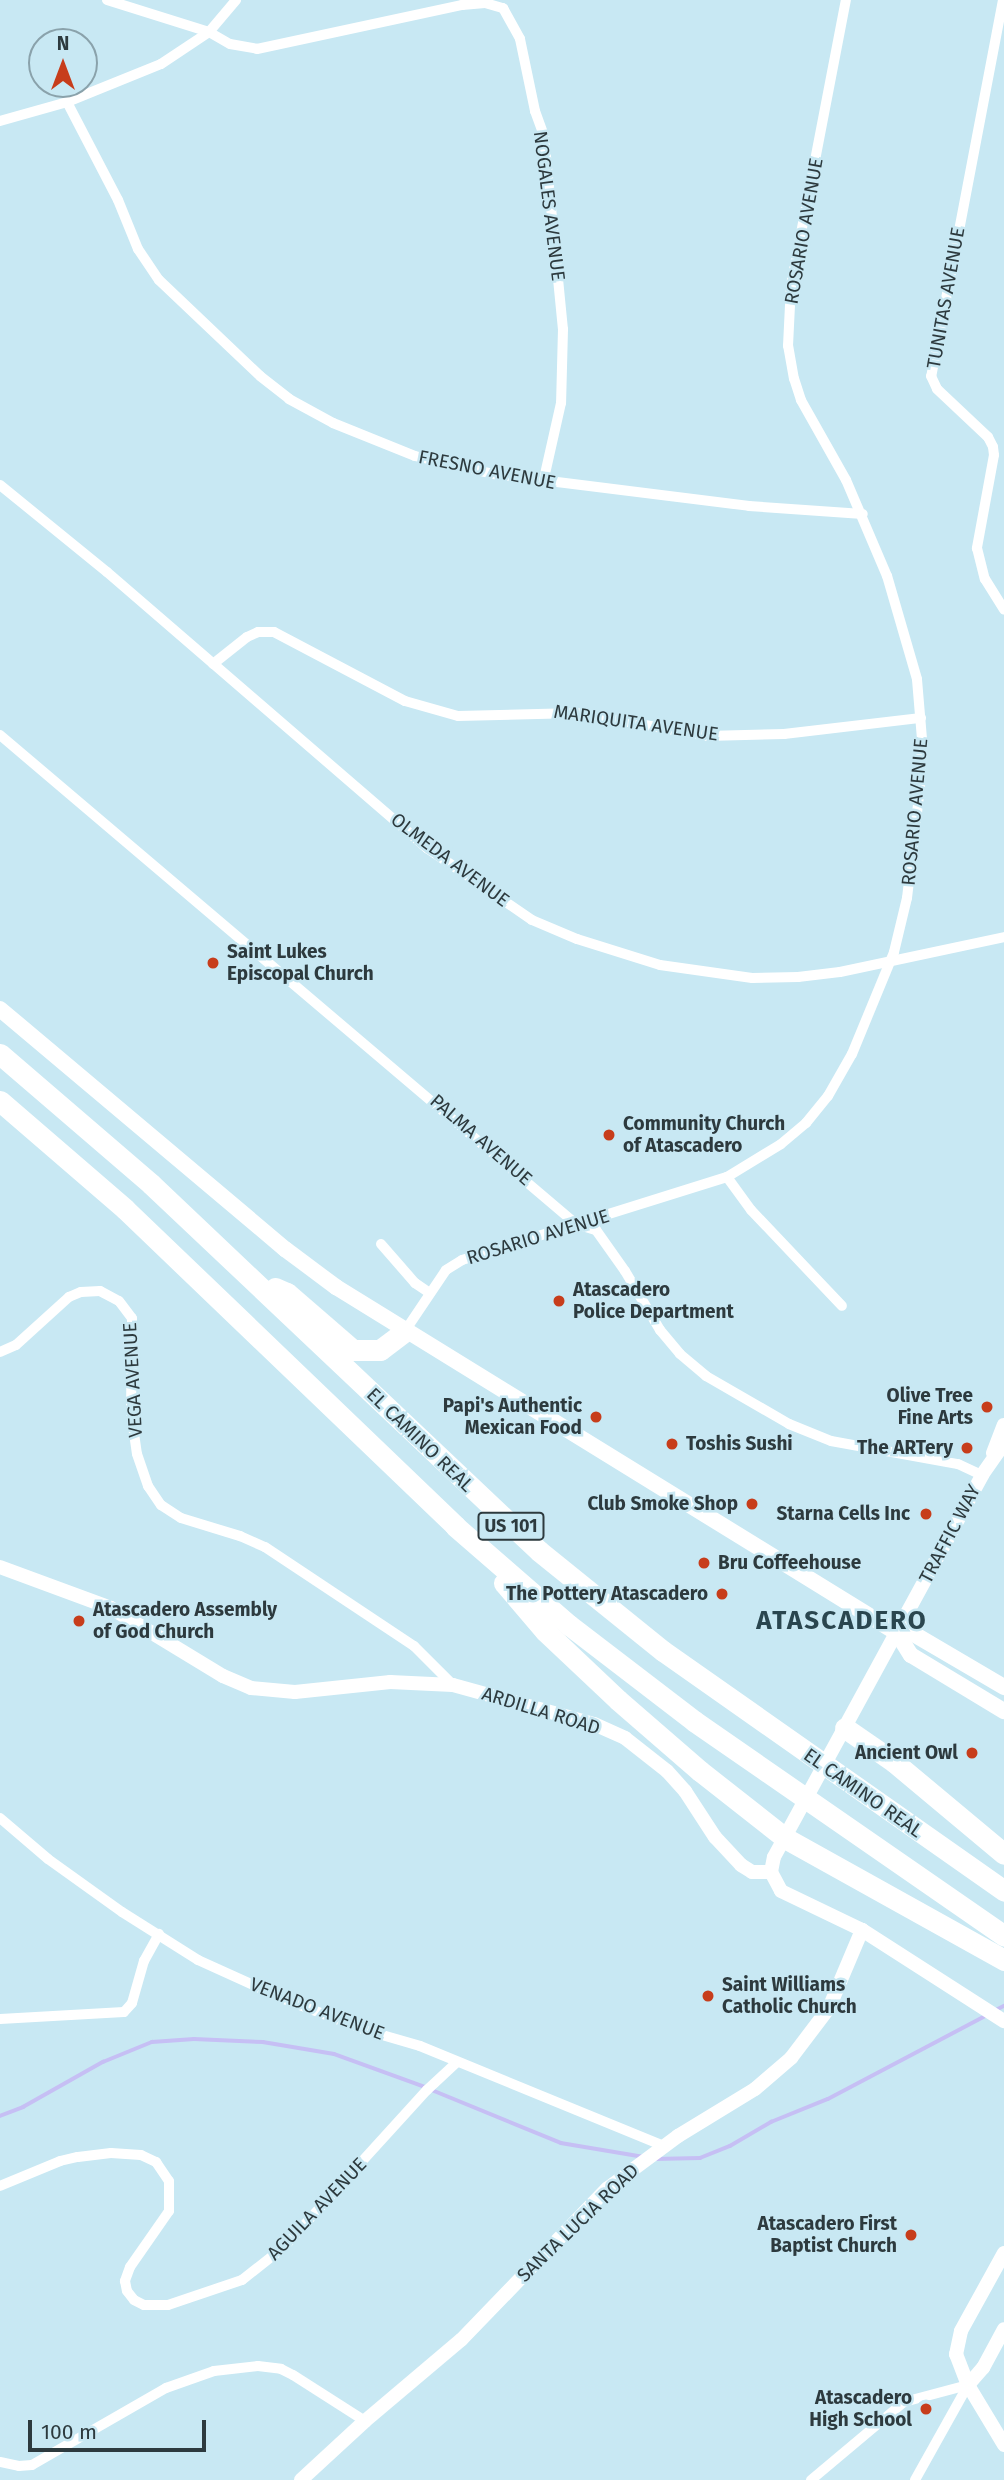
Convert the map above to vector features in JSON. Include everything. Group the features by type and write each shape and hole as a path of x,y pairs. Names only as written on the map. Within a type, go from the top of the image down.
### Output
{"highway":[{"name":"EL CAMINO REAL","path":"0,1054 151,1184 539,1551 663,1651 1004,1891"},
{"name":"EL CAMINO REAL","path":"0,1101 189,1268 455,1526 621,1666 777,1779 1004,1936"},
{"path":"251,1278 287,1293 354,1350 380,1350 405,1331"},
{"path":"455,1526 545,1631 659,1736 785,1838 1004,1960"},
{"path":"845,1728 894,1762 1004,1854"}],"main road":[{"path":"0,1009 285,1250 405,1331 897,1633 911,1655 1004,1711"},
{"path":"897,1633 912,1633 1004,1687"}],"street":[{"name":"NOGALES AVENUE","path":"107,0 209,32 230,44 257,49 462,5 498,3 503,8 516,28 528,71 535,111 544,136 563,329 561,403 543,483"},
{"path":"0,121 67,102 161,64 209,32 236,0"},
{"name":"ROSARIO AVENUE","path":"405,1331 446,1270 462,1260 727,1177 781,1144 806,1123 828,1096 852,1054 889,963 907,898 915,844 920,788 921,718 917,679 887,576 863,514 804,406 794,379 788,346 791,285 846,0"},
{"name":"TUNITAS AVENUE","path":"1003,0 931,376 937,388 988,437 993,447 994,455 977,548 985,579 1004,609"},
{"name":"FRESNO AVENUE","path":"67,102 118,200 138,249 159,280 260,376 289,399 373,440 461,468 543,483 749,506 863,514"},
{"name":"OLMEDA AVENUE","path":"0,485 428,848 532,920 620,954 704,973 752,978 798,977 889,963 1004,937"},
{"name":"MARIQUITA AVENUE","path":"213,664 247,636 258,632 274,632 405,701 458,716 577,713 707,736 797,733 921,718"},
{"name":"PALMA AVENUE","path":"0,735 576,1224 596,1230 664,1336 706,1376 789,1424 831,1441 958,1464 982,1475"},
{"path":"727,1177 751,1210 842,1306"},
{"path":"381,1244 415,1283 430,1293"},
{"name":"VEGA AVENUE","path":"0,1352 16,1345 69,1297 81,1292 100,1291 119,1301 132,1318 131,1412 137,1454 148,1486 161,1505 181,1518 240,1536 265,1547 414,1646 453,1685"},
{"name":"TRAFFIC WAY","path":"992,1456 994,1445 1004,1425"},
{"name":"TRAFFIC WAY","path":"771,1871 774,1857 992,1456 1004,1444"},
{"name":"ARDILLA ROAD","path":"0,1567 111,1608 223,1676 251,1688 295,1692 390,1682 453,1685 578,1718 625,1738 667,1770 685,1791 715,1837 741,1865 752,1871 771,1871"},
{"name":"VENADO AVENUE","path":"0,1818 48,1860 121,1912 198,1960 284,1999 457,2062 664,2146"},
{"path":"771,1871 781,1892 862,1930 1004,2021"},
{"name":"SANTA LUCIA ROAD","path":"301,2480 365,2421 461,2340 608,2188 664,2146 755,2089 804,2043 838,1992 862,1930"},
{"path":"0,2019 124,2012 132,2003 144,1961 159,1934"},
{"name":"AGUILA AVENUE","path":"0,2186 78,2157 111,2152 141,2155 156,2162 169,2181 169,2211 130,2267 125,2281 127,2291 134,2300 144,2305 168,2305 242,2280 285,2246 457,2062"},
{"path":"1004,2253 961,2331 956,2354 968,2385 1004,2445"},
{"path":"915,2480 968,2385 983,2368 1004,2329"},
{"path":"0,2462 19,2466 32,2465 166,2388 198,2375 247,2367 281,2369 365,2421"},
{"path":"810,2480 904,2403 968,2385"}],"waterway":[{"path":"994,2011 1004,2006"},
{"path":"655,2159 700,2158 730,2146 771,2122 828,2099 987,2015"},
{"path":"0,2116 23,2107 103,2062 152,2042 194,2039 263,2042 334,2054 425,2087"},
{"path":"432,2090 561,2143 644,2157"}],"place":[{"name":"Saint Lukes Episcopal Church","path":"213,963"},
{"name":"Community Church of Atascadero","path":"609,1135"},
{"name":"Atascadero Police Department","path":"559,1301"},
{"name":"Olive Tree Fine Arts","path":"987,1407"},
{"name":"Papi's Authentic Mexican Food","path":"596,1417"},
{"name":"Toshis Sushi","path":"672,1444"},
{"name":"The ARTery","path":"967,1448"},
{"name":"Club Smoke Shop","path":"752,1504"},
{"name":"Starna Cells Inc","path":"926,1514"},
{"name":"Bru Coffeehouse","path":"704,1563"},
{"name":"The Pottery Atascadero","path":"722,1594"},
{"name":"Atascadero Assembly of God Church","path":"79,1621"},
{"name":"Ancient Owl","path":"972,1753"},
{"name":"Saint Williams Catholic Church","path":"708,1996"},
{"name":"Atascadero First Baptist Church","path":"911,2235"},
{"name":"Atascadero High School","path":"926,2409"}],"district":[{"name":"ATASCADERO","path":"842,1621"}]}
